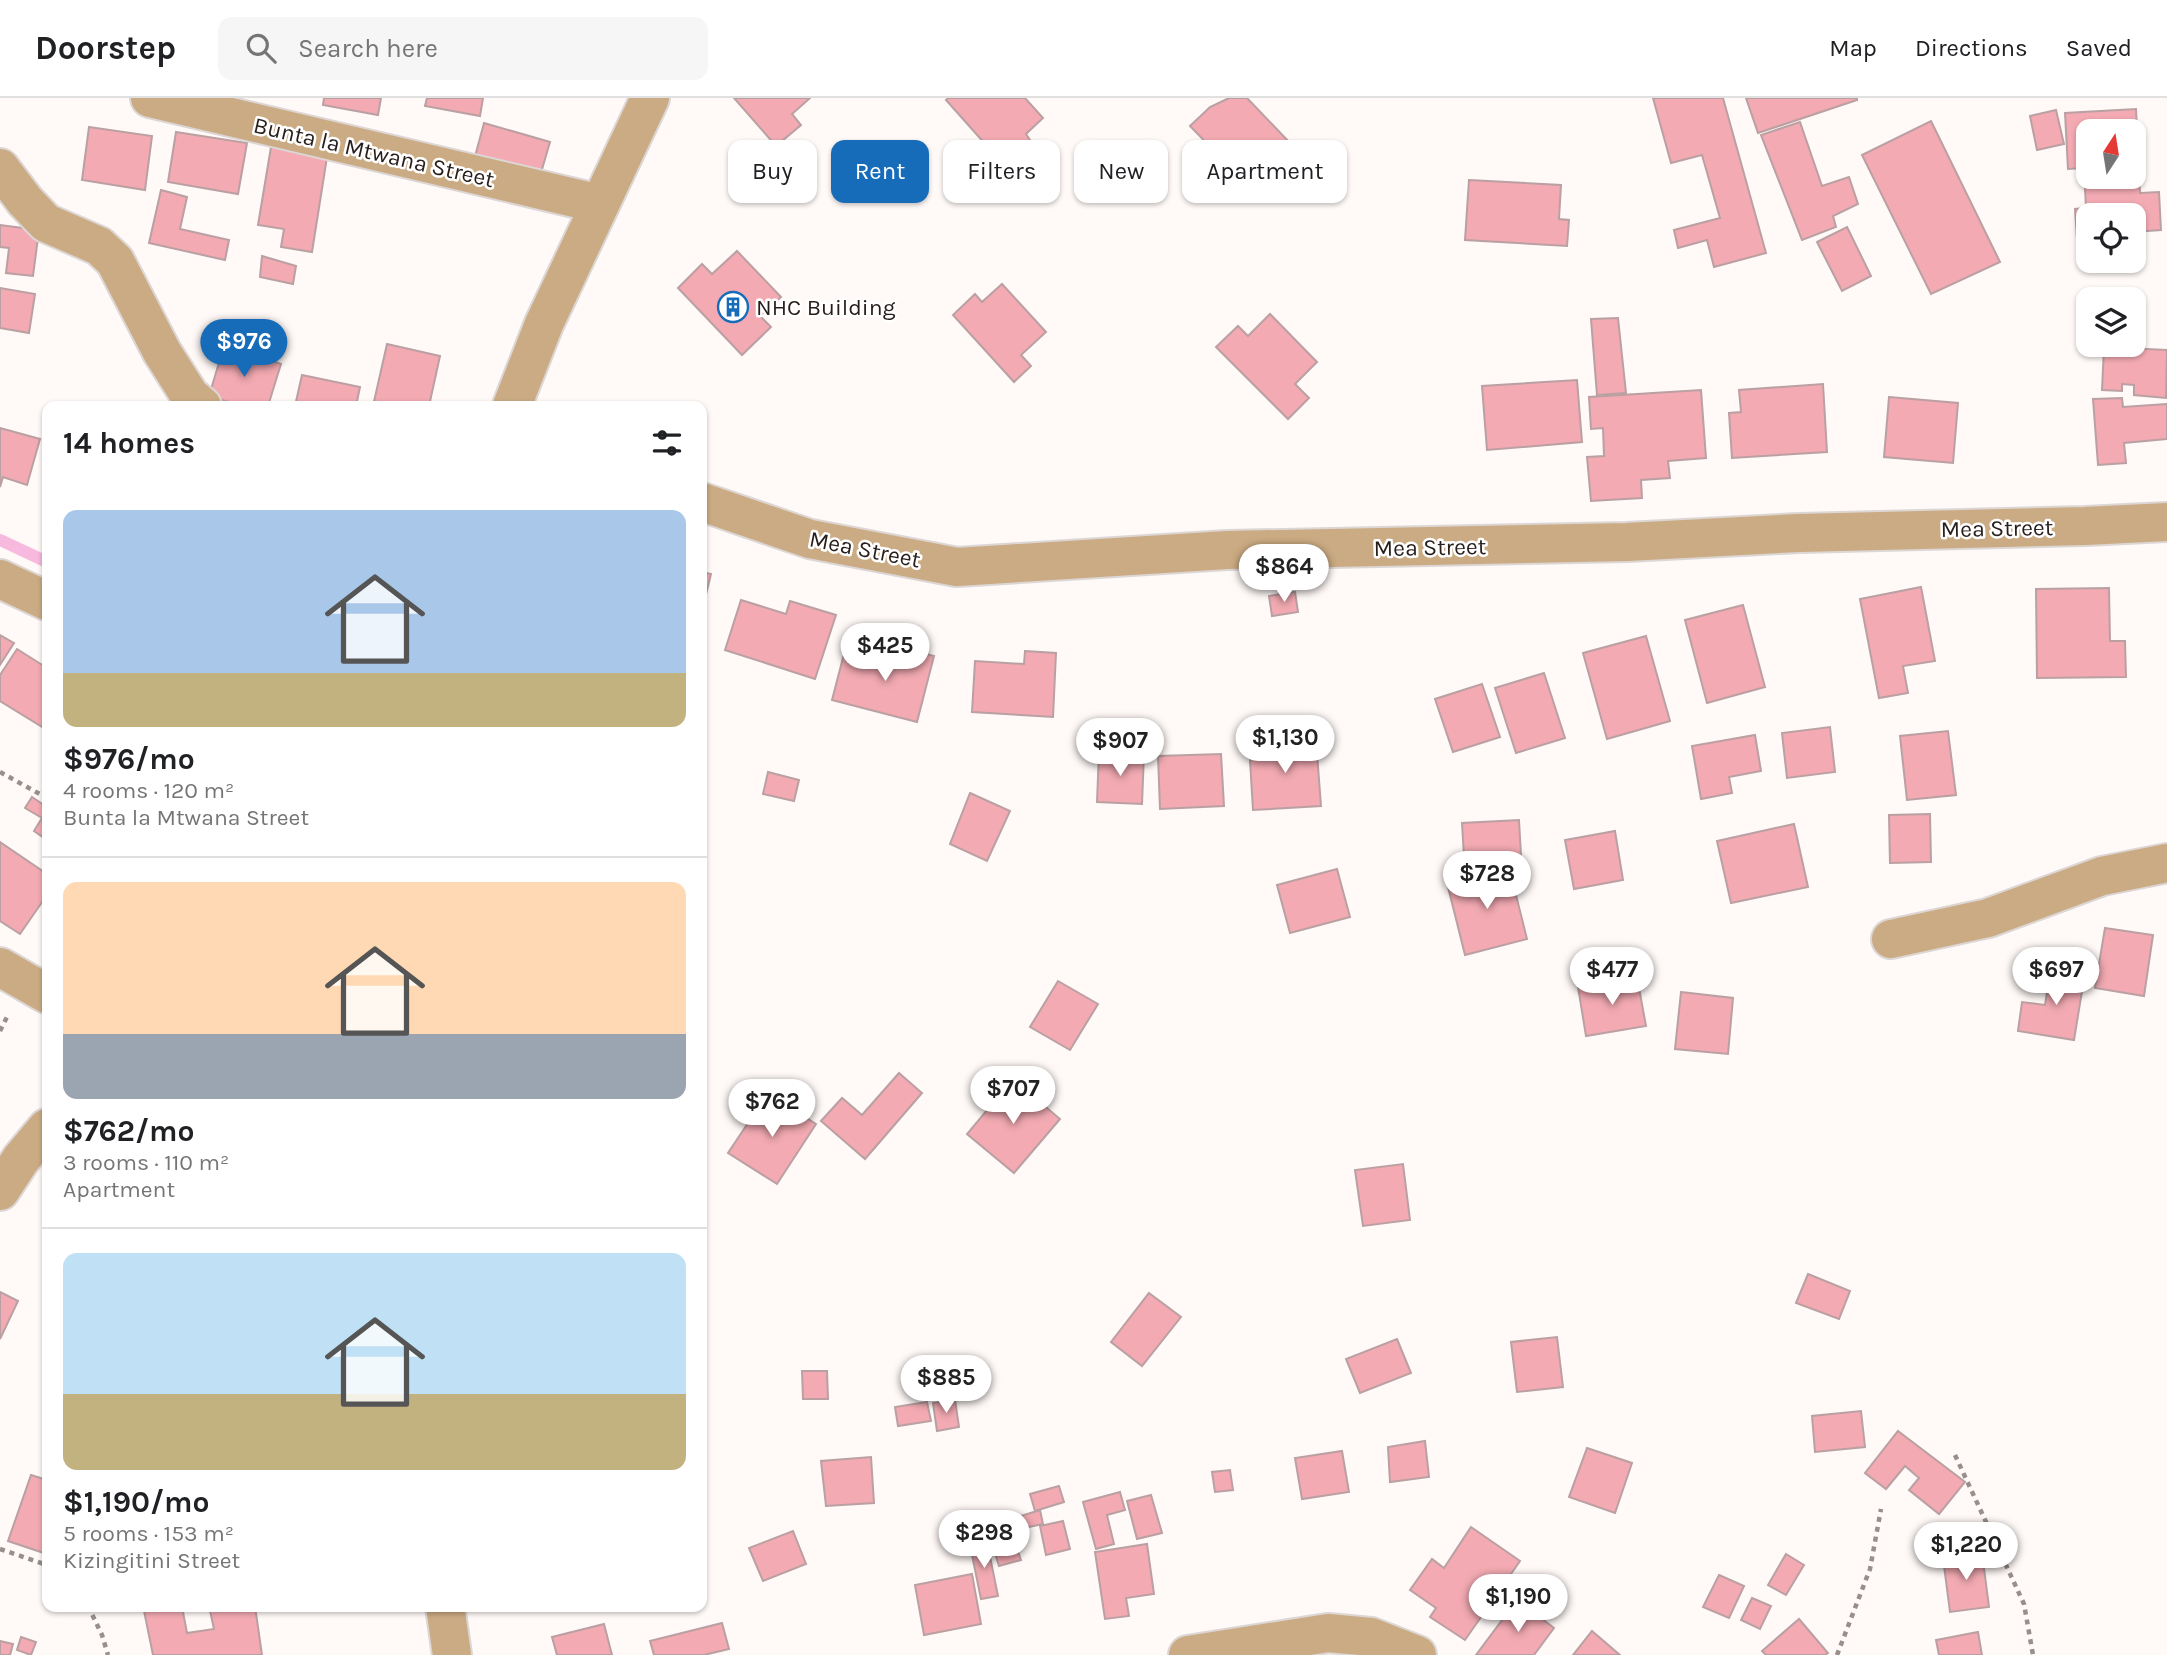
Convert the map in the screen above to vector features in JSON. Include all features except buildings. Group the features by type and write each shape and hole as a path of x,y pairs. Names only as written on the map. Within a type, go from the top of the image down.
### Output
{"street":[{"name":"Bunta la Mtwana Street","path":"150,98 600,204"},
{"path":"518,401 544,324 650,98"},
{"path":"0,168 46,223 99,246 115,261 162,352 196,401"},
{"name":"Mea Street","path":"707,504 810,539 957,567 1227,550 1628,542 1799,533 2167,522"},
{"path":"0,579 42,599"},
{"path":"1891,939 1988,918 2102,876 2167,863"},
{"path":"0,967 42,991"},
{"path":"0,1191 42,1134"},
{"path":"446,1612 452,1655"},
{"path":"1188,1655 1328,1633 1371,1637 1417,1655"}],"path":[{"path":"0,772 42,794"},
{"path":"1955,1455 2024,1604 2033,1655"},
{"path":"1837,1655 1870,1569 1881,1509"},
{"path":"0,1549 42,1563"},
{"path":"91,1612 108,1655"}],"waterway":[{"path":"0,540 42,560"}],"place":[{"name":"NHC Building","path":"733,307"}]}
